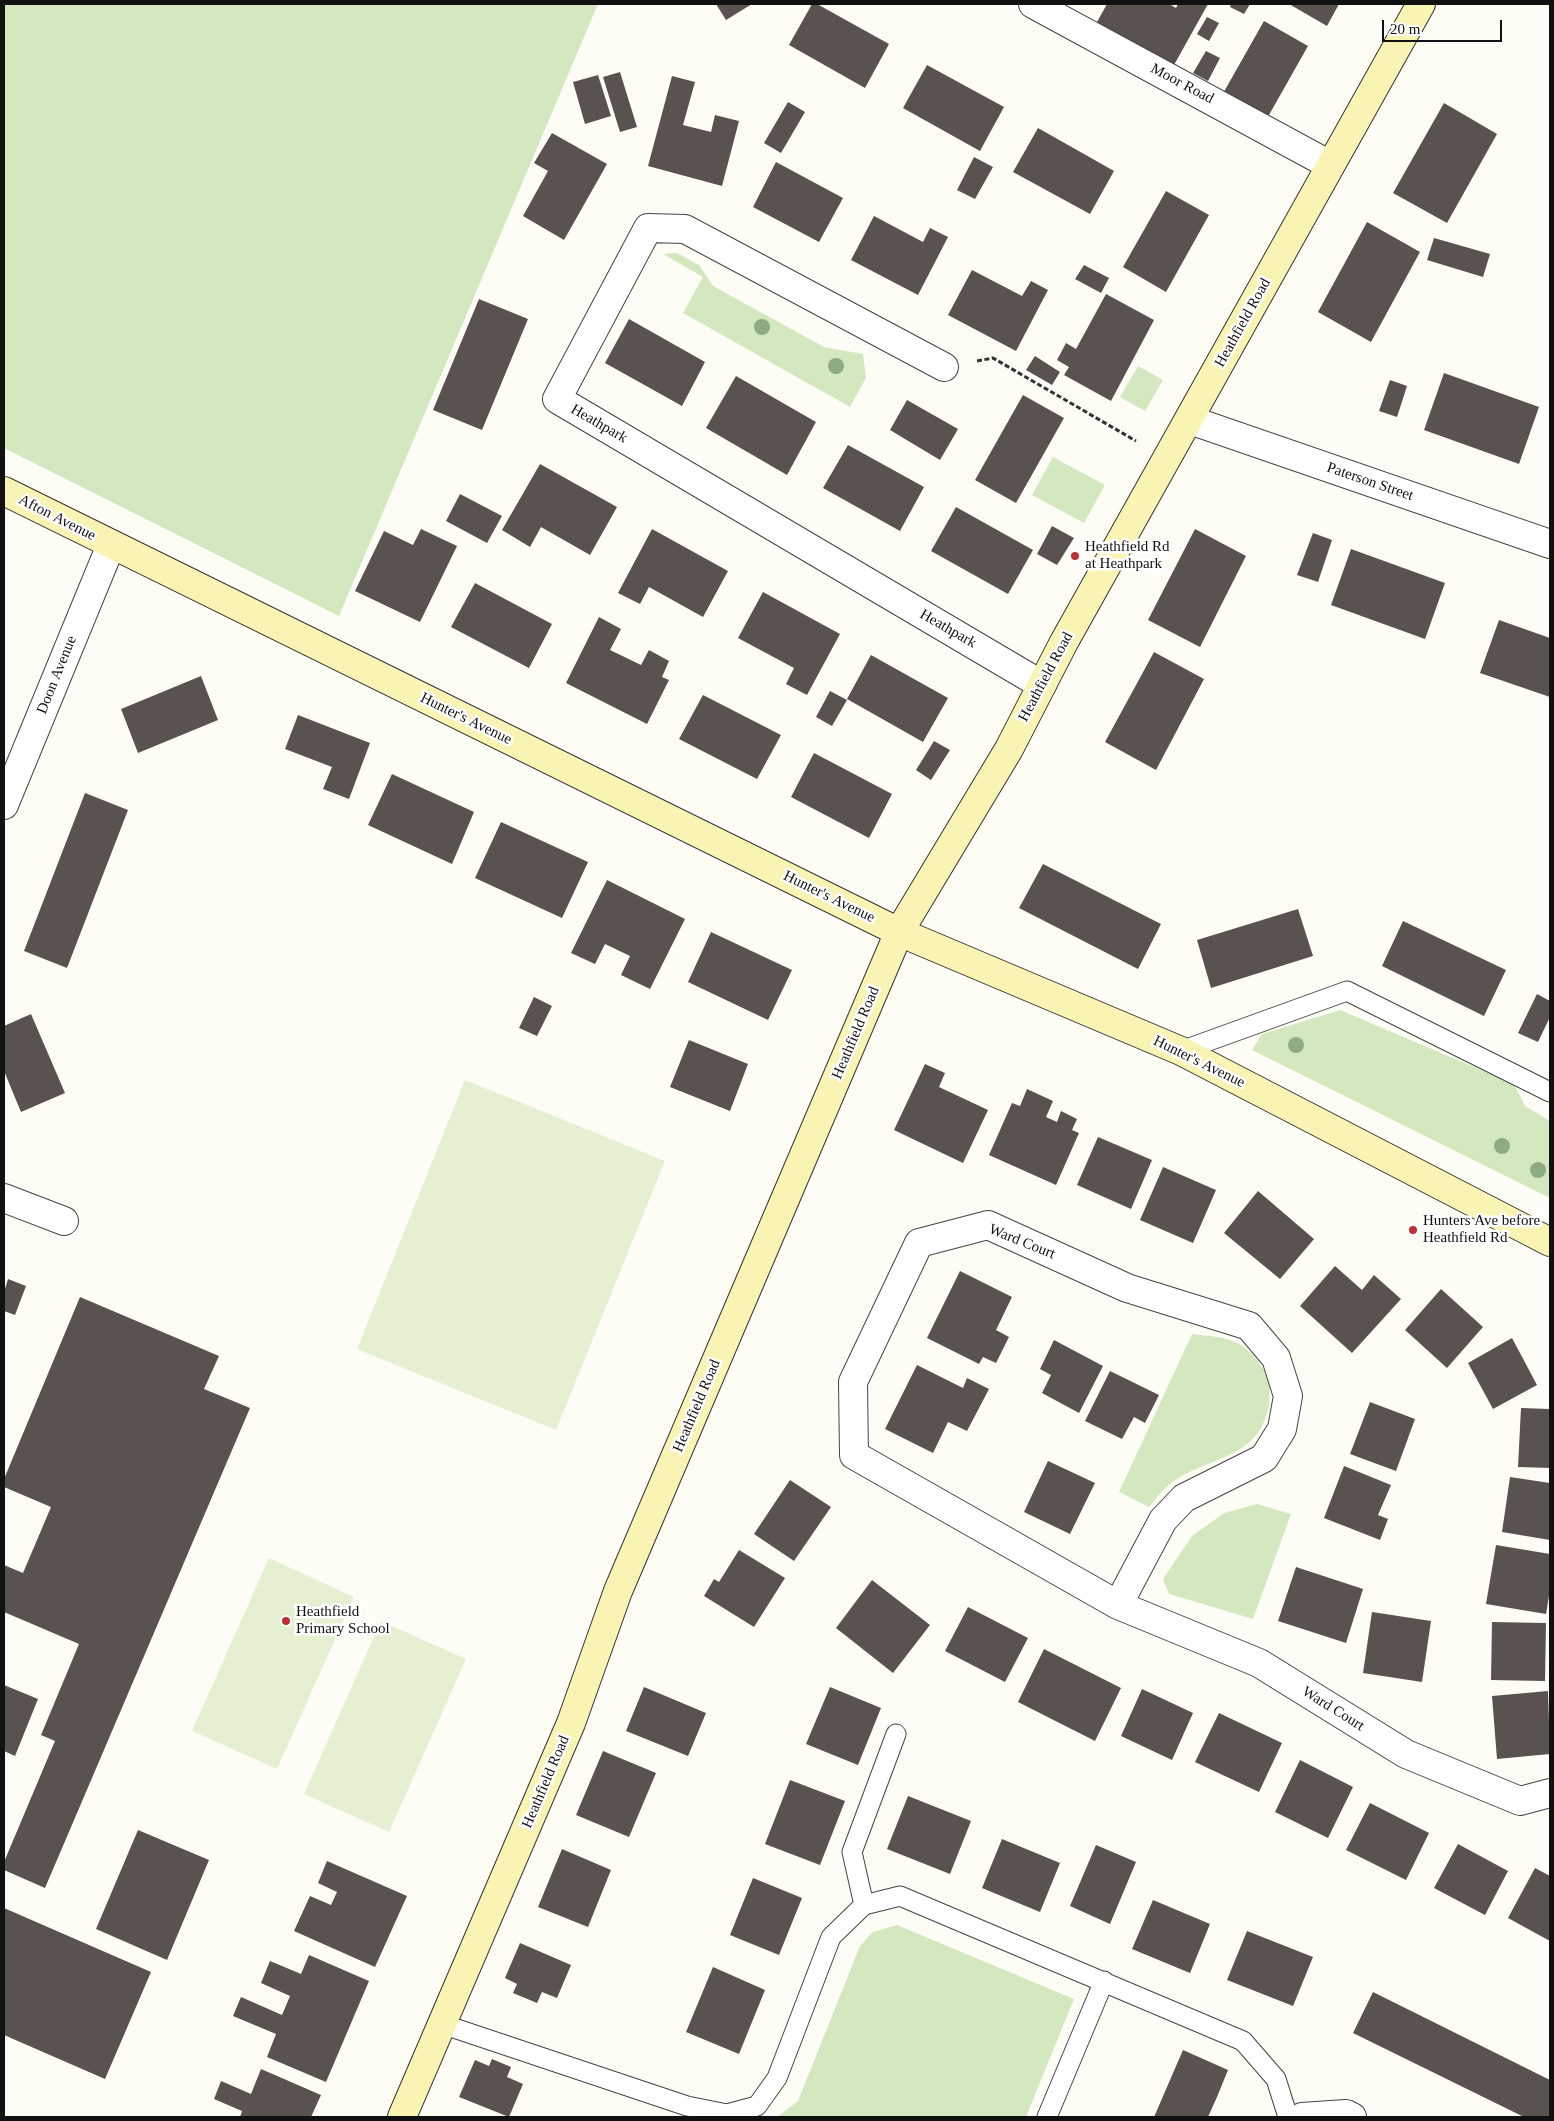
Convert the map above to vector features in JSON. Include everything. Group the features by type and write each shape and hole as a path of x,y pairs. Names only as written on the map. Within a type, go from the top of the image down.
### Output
{"main road":[{"name":"Heathfield Road","path":"402,2117 571,1723 618,1591 899,932 1009,749 1042,685 1421,4"},
{"name":"Afton Avenue","path":"4,491 111,545"},
{"name":"Hunter's Avenue","path":"111,545 899,932 1180,1051 1550,1242"}],"street":[{"name":"Moor Road","path":"1033,4 1330,165"},
{"name":"Heathpark","path":"944,367 685,229 648,228 557,399 1042,685"},
{"name":"Paterson Street","path":"1190,420 1550,544"},
{"name":"Doon Avenue","path":"4,805 111,545"},
{"path":"4,1198 64,1221"},
{"name":"Ward Court","path":"1118,1605 1163,1520 1184,1498 1264,1458 1282,1429 1288,1396 1276,1358 1249,1326 1127,1288 988,1225 919,1243 853,1382 854,1455 1118,1605 1258,1663 1406,1754 1520,1800 1550,1793"},
{"path":"1302,2117 1346,2114 1352,2117"}],"lane":[{"path":"1180,1051 1347,991 1550,1092"},
{"path":"864,1905 852,1852 896,1734"},
{"path":"442,2024 687,2106 727,2114 757,2106 777,2078 831,1937 864,1905 900,1896 1243,2041 1276,2080 1288,2117"},
{"path":"1047,2117 1104,1981"}],"path":[{"path":"944,367 993,358 1139,442"}],"green space":[{"path":"4,4 598,4 339,616 4,448"},
{"path":"677,253 699,265 713,286 824,347 863,354 866,378 850,407 683,313 703,277 663,254"},
{"path":"1138,366 1163,380 1145,411 1120,397"},
{"path":"1053,457 1105,485 1084,523 1032,495"},
{"path":"1340,1010 1514,1084 1525,1106 1550,1121 1550,1198 1252,1050 1262,1034"},
{"path":"465,1080 665,1161 556,1430 357,1349"},
{"path":"1192,1334 1226,1339 1243,1346 1250,1352 1267,1375 1270,1397 1269,1405 1263,1423 1254,1437 1243,1447 1184,1475 1167,1486 1149,1507 1119,1492"},
{"path":"1257,1504 1291,1514 1253,1619 1169,1594 1163,1579 1192,1536 1224,1513"},
{"path":"269,1558 354,1597 277,1769 192,1731"},
{"path":"381,1621 466,1659 389,1832 304,1794"},
{"path":"897,1925 1074,1999 1026,2117 777,2117 798,2101 860,1946 873,1932"}],"building":[{"path":"716,4 752,4 726,20"},
{"path":"812,4 817,4 889,44 865,88 789,45"},
{"path":"1107,4 1169,4 1176,8 1178,4 1208,4 1174,65 1097,22"},
{"path":"1231,4 1250,4 1244,14 1230,7"},
{"path":"1289,4 1339,4 1327,26"},
{"path":"1207,17 1219,23 1209,41 1197,34"},
{"path":"1264,21 1308,46 1265,122 1221,97"},
{"path":"1206,51 1220,58 1208,81 1193,73"},
{"path":"927,65 1004,107 980,151 903,108"},
{"path":"620,72 637,127 620,132 603,77"},
{"path":"598,75 611,116 585,124 573,82"},
{"path":"672,76 695,82 683,125 711,132 715,115 739,121 722,186 648,166"},
{"path":"788,102 805,112 781,153 764,143"},
{"path":"1444,103 1497,134 1447,223 1393,193"},
{"path":"1038,128 1114,171 1090,214 1013,172"},
{"path":"552,133 607,164 564,240 523,216 548,171 534,163"},
{"path":"974,157 993,167 975,199 957,190"},
{"path":"776,162 843,198 819,242 753,207"},
{"path":"1166,191 1209,215 1166,292 1123,267"},
{"path":"874,216 923,242 930,228 948,237 918,295 851,260"},
{"path":"1367,222 1420,252 1371,342 1318,312"},
{"path":"1434,238 1490,254 1483,277 1427,260"},
{"path":"1084,265 1109,278 1101,293 1075,279"},
{"path":"972,270 1022,296 1031,281 1048,290 1016,351 948,315"},
{"path":"1106,294 1154,320 1111,401 1064,375 1069,367 1057,360 1066,343 1076,349"},
{"path":"479,299 528,319 482,430 433,410"},
{"path":"629,319 705,362 682,406 605,363"},
{"path":"1035,356 1060,372 1052,385 1026,370"},
{"path":"1444,373 1539,407 1519,464 1424,430"},
{"path":"736,376 816,422 787,475 706,428"},
{"path":"1390,380 1407,386 1397,417 1379,411"},
{"path":"1023,395 1064,418 1016,503 975,480"},
{"path":"907,400 958,429 940,460 890,430"},
{"path":"848,445 924,487 900,531 823,488"},
{"path":"540,464 617,507 590,555 541,527 530,547 502,530"},
{"path":"460,494 502,516 487,543 446,521"},
{"path":"956,507 1033,550 1008,594 931,551"},
{"path":"1052,526 1074,538 1057,565 1037,554"},
{"path":"421,529 457,546 420,622 355,591 384,531 413,545"},
{"path":"652,529 728,571 703,617 649,587 640,604 618,593"},
{"path":"1195,529 1246,556 1200,647 1148,620"},
{"path":"1313,533 1332,540 1318,582 1297,575"},
{"path":"1351,549 1445,583 1425,639 1331,605"},
{"path":"475,583 552,624 529,668 451,627"},
{"path":"763,592 840,634 807,695 786,684 794,668 738,638"},
{"path":"599,617 621,629 610,650 641,665 649,650 669,661 662,677 669,680 647,724 566,683"},
{"path":"1499,620 1550,638 1550,697 1480,673"},
{"path":"1154,652 1204,679 1156,770 1105,742"},
{"path":"871,655 948,698 923,742 847,699"},
{"path":"201,676 218,720 138,753 121,709"},
{"path":"830,691 847,700 832,726 816,717"},
{"path":"703,695 781,735 757,779 679,739"},
{"path":"298,715 370,743 349,799 323,789 332,767 285,749"},
{"path":"934,741 950,750 931,780 916,770"},
{"path":"814,753 892,794 869,838 791,797"},
{"path":"392,774 474,812 452,864 368,825"},
{"path":"85,793 128,810 67,968 24,951"},
{"path":"501,822 588,862 562,918 475,878"},
{"path":"1043,864 1161,924 1138,969 1019,908"},
{"path":"607,880 685,919 650,989 621,975 630,956 605,944 595,964 571,953"},
{"path":"1298,909 1313,956 1211,988 1197,940"},
{"path":"1403,921 1506,970 1484,1016 1382,966"},
{"path":"711,932 792,970 768,1020 688,982"},
{"path":"1537,994 1550,1001 1550,1017 1538,1042 1518,1033"},
{"path":"534,997 552,1006 537,1036 519,1028"},
{"path":"31,1014 65,1093 21,1112 4,1071 4,1026"},
{"path":"689,1040 748,1064 730,1111 670,1087"},
{"path":"925,1064 945,1073 939,1087 988,1110 963,1163 894,1130"},
{"path":"1027,1089 1053,1101 1046,1117 1057,1122 1061,1111 1077,1119 1072,1130 1079,1133 1056,1185 989,1155 1012,1103 1020,1106"},
{"path":"1098,1137 1152,1160 1131,1209 1077,1185"},
{"path":"1163,1167 1216,1190 1193,1243 1140,1220"},
{"path":"1258,1191 1314,1239 1280,1279 1224,1233"},
{"path":"1335,1266 1362,1290 1374,1275 1401,1299 1352,1353 1300,1306"},
{"path":"960,1271 1012,1297 996,1330 1009,1337 996,1363 983,1357 979,1364 927,1338"},
{"path":"8,1279 26,1286 15,1315 4,1311 4,1292"},
{"path":"1441,1289 1483,1327 1447,1368 1405,1330"},
{"path":"80,1297 219,1356 204,1389 250,1408 45,1888 4,1870 4,1862 55,1741 41,1735 79,1644 4,1612 4,1565 23,1573 51,1507 4,1487 4,1479"},
{"path":"1512,1338 1537,1385 1493,1409 1468,1363"},
{"path":"1054,1340 1103,1366 1079,1413 1042,1393 1051,1375 1040,1369"},
{"path":"917,1365 963,1388 967,1378 989,1389 967,1431 948,1422 933,1453 885,1429"},
{"path":"1110,1371 1159,1395 1145,1423 1134,1417 1122,1439 1085,1421"},
{"path":"1370,1402 1415,1419 1396,1471 1350,1454"},
{"path":"1521,1408 1550,1409 1550,1468 1518,1467"},
{"path":"1048,1461 1095,1483 1070,1534 1024,1512"},
{"path":"1344,1466 1391,1485 1378,1515 1388,1519 1380,1540 1324,1518"},
{"path":"1510,1477 1550,1483 1550,1540 1502,1532"},
{"path":"790,1480 831,1507 794,1561 754,1534"},
{"path":"1496,1545 1550,1554 1550,1590 1546,1614 1486,1604"},
{"path":"739,1550 785,1578 754,1627 704,1596 714,1579 719,1582"},
{"path":"1296,1567 1363,1589 1346,1643 1278,1621"},
{"path":"872,1580 930,1625 893,1673 836,1628"},
{"path":"968,1607 1028,1638 1005,1682 945,1651"},
{"path":"1372,1612 1431,1621 1422,1682 1363,1673"},
{"path":"1492,1622 1546,1623 1545,1681 1491,1680"},
{"path":"1044,1649 1121,1688 1095,1741 1018,1702"},
{"path":"4,1685 38,1699 15,1756 4,1751"},
{"path":"644,1687 706,1713 688,1756 626,1731"},
{"path":"830,1687 881,1708 858,1765 806,1744"},
{"path":"1142,1689 1193,1713 1172,1760 1121,1736"},
{"path":"1548,1691 1550,1754 1497,1759 1492,1696"},
{"path":"1219,1713 1282,1743 1259,1792 1195,1762"},
{"path":"603,1751 656,1773 629,1837 576,1815"},
{"path":"1300,1760 1353,1787 1328,1838 1275,1812"},
{"path":"790,1780 845,1801 820,1865 765,1844"},
{"path":"908,1796 971,1821 950,1874 887,1849"},
{"path":"1370,1803 1429,1833 1406,1880 1346,1850"},
{"path":"138,1830 209,1860 167,1960 96,1929"},
{"path":"1002,1839 1060,1863 1040,1912 982,1888"},
{"path":"1458,1844 1508,1871 1485,1915 1434,1888"},
{"path":"1096,1845 1136,1862 1110,1924 1070,1906"},
{"path":"562,1849 611,1870 588,1927 538,1907"},
{"path":"327,1861 407,1896 375,1967 294,1931 310,1896 331,1905 337,1892 318,1883"},
{"path":"1535,1868 1550,1876 1550,1941 1508,1918"},
{"path":"753,1878 802,1898 779,1955 730,1935"},
{"path":"1153,1900 1210,1924 1190,1973 1132,1949"},
{"path":"4,1908 151,1972 105,2079 4,2035"},
{"path":"1247,1931 1313,1957 1293,2006 1227,1980"},
{"path":"520,1943 571,1965 557,1998 542,1992 537,2003 513,1993 517,1984 505,1978"},
{"path":"309,1955 369,1981 326,2082 267,2057 276,2034 233,2016 241,1997 282,2015 290,1996 261,1983 270,1961 301,1974"},
{"path":"713,1967 765,1990 739,2054 686,2032"},
{"path":"1373,1992 1550,2080 1550,2117 1524,2117 1353,2033"},
{"path":"1183,2050 1228,2070 1217,2097 1208,2117 1154,2117"},
{"path":"492,2059 511,2067 507,2077 523,2084 509,2117 459,2097 475,2060 489,2066"},
{"path":"261,2069 321,2095 311,2117 240,2117 242,2111 214,2099 221,2081 251,2094"}],"place":[{"name":"Heathfield Rd at Heathpark","path":"1075,556"},
{"name":"Hunters Ave before Heathfield Rd","path":"1413,1230"},
{"name":"Heathfield Primary School","path":"286,1621"}]}
